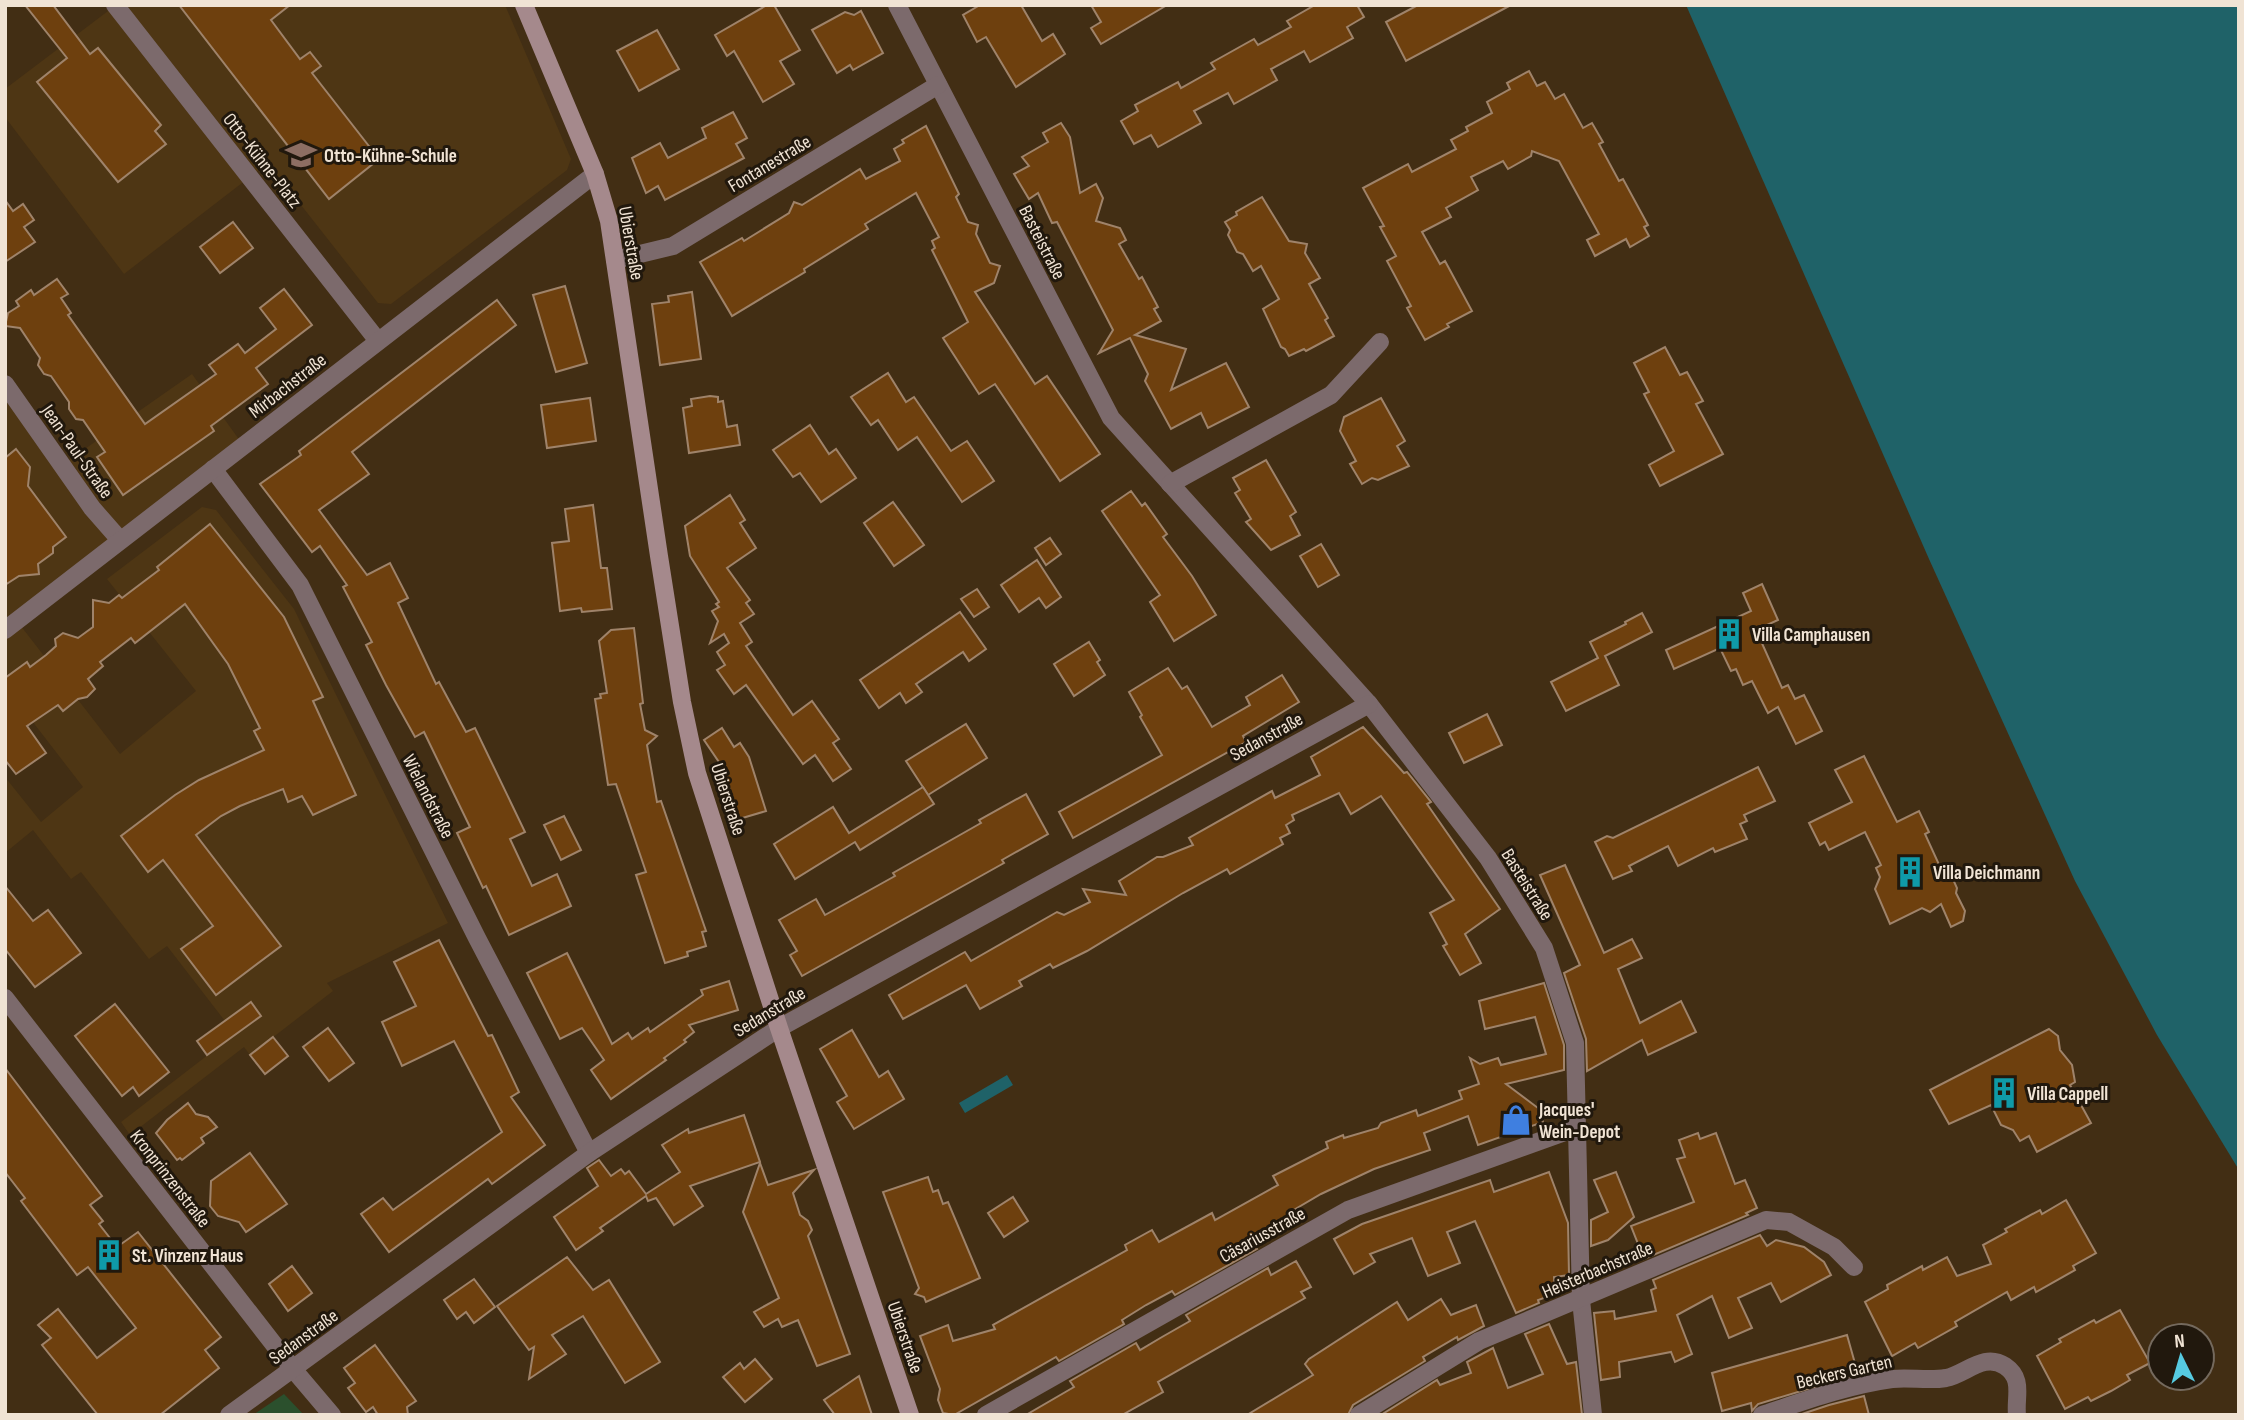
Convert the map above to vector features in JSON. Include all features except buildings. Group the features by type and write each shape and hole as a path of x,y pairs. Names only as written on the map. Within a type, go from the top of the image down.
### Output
{"main road":[{"path":"524,5 595,174"},
{"name":"Ubierstraße","path":"595,174 609,221 665,596 682,702 697,773 779,1028 910,1415"}],"street":[{"name":"Otto-Kühne-Platz","path":"115,5 378,341"},
{"name":"Basteistraße","path":"897,5 1111,418 1369,704 1488,858 1544,948 1575,1043 1581,1300 1594,1415"},
{"name":"Fontanestraße","path":"615,260 673,246 938,85"},
{"name":"Mirbachstraße","path":"5,630 595,174"},
{"path":"1170,484 1331,395 1380,342"},
{"name":"Jean-Paul-Straße","path":"5,384 92,508 120,540"},
{"name":"Wielandstraße","path":"213,469 300,585 477,938 589,1153"},
{"name":"Sedanstraße","path":"229,1415 589,1153 779,1028 1369,704"},
{"name":"Kronprinzenstraße","path":"5,998 293,1369 332,1415"},
{"name":"Cäsariusstraße","path":"986,1415 1348,1210 1576,1128"},
{"name":"Heisterbachstraße","path":"1359,1415 1479,1341 1766,1220 1789,1222 1834,1247 1853,1267"},
{"name":"Beckers Garten","path":"1762,1415 1824,1395 1890,1380 1934,1379 1959,1375 1983,1361 2003,1364 2014,1373 2019,1387 2017,1415"}],"shaded area":[{"name":"Otto-Kühne-Schule","path":"116,5 505,5 571,159 567,170 391,304 378,303 268,163 124,274 5,117 5,89"},
{"path":"192,374 243,445 17,621 120,754 196,691 107,579 202,507 216,510 294,609 448,923 327,983 333,991 250,1055 244,1047 130,1135 121,1122 235,1034 167,946 149,959 81,872 71,879 33,830 5,853 5,777 41,822 83,787 5,686 5,384 62,465"}],"green space":[{"path":"284,1394 304,1415 253,1415"}],"water":[{"path":"1686,5 2239,5 2239,1170 2157,1035 2075,881 1929,559"},
{"path":"1007,1075 1013,1085 965,1113 959,1103"}],"place":[{"name":"Otto-Kühne-Schule","path":"301,155"},
{"name":"Villa Camphausen","path":"1729,634"},
{"name":"Villa Deichmann","path":"1910,872"},
{"name":"Villa Cappell","path":"2004,1093"},
{"name":"Jacques' Wein-Depot","path":"1516,1120"},
{"name":"St. Vinzenz Haus","path":"109,1255"}]}
